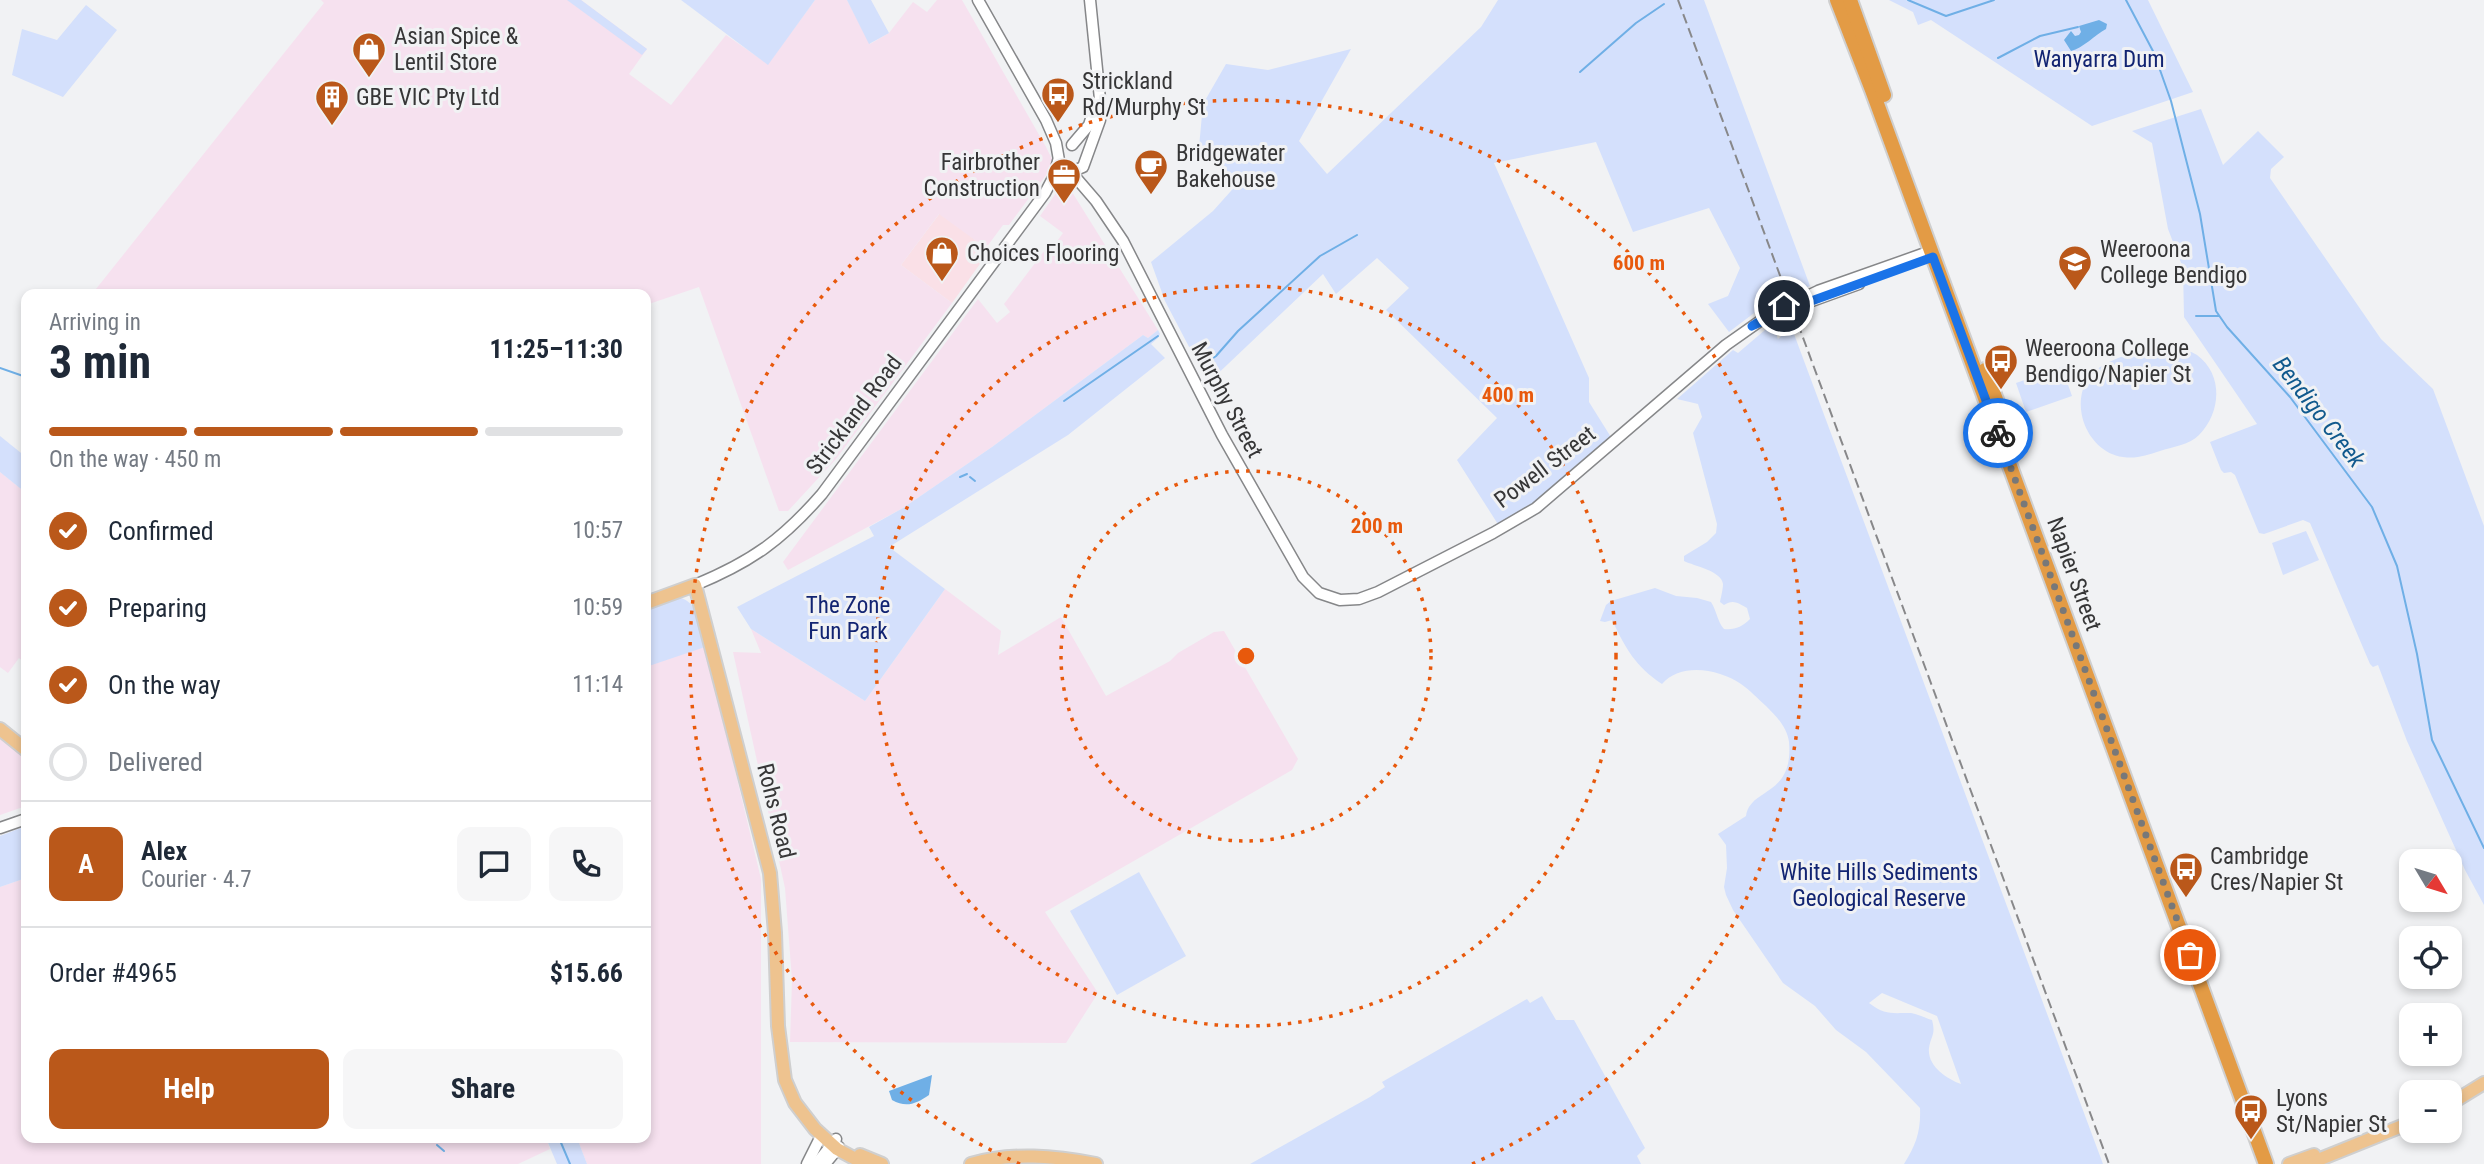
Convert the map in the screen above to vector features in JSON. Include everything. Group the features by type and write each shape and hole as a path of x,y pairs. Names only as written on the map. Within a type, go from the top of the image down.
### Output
{"highway":[{"name":"Napier Street","path":"1841,1 2040,521 2277,1164"},
{"name":"Napier Street","path":"1937,252 2048,569 2266,1164"},
{"path":"2040,521 2052,564 2048,569"},
{"path":"2129,761 2126,769 2141,822"},
{"path":"2143,799 2157,850 2153,854"},
{"path":"2201,958 2198,965 2215,1025"}],"main road":[{"name":"Strickland Road","path":"651,601 695,585"},
{"name":"Rohs Road","path":"695,585 770,873 783,1070 789,1091 802,1113 821,1136 836,1144"},
{"path":"0,729 21,746"},
{"name":"Rohs Road","path":"781,1052 801,1100 836,1144"},
{"path":"2462,1097 2484,1083"},
{"path":"2308,1164 2399,1127"},
{"path":"2289,1164 2388,1132"},
{"path":"836,1144 865,1164"},
{"path":"836,1144 882,1164"},
{"path":"971,1164 1018,1157 1052,1157 1096,1164"},
{"path":"992,1164 1056,1164"}],"street":[{"path":"978,0 1046,120 1056,143 1062,169 1071,172 1081,170 1100,120 1090,0"},
{"path":"1058,159 1063,148 1072,145 1085,131 1091,120 1098,92"},
{"path":"1046,120 1058,134 1082,149 1086,160"},
{"name":"Strickland Road","path":"695,585 736,567 765,549 807,511 1045,192 1054,176 1058,159"},
{"name":"Murphy Street","path":"1086,160 1088,179 1096,201"},
{"name":"Murphy Street","path":"1071,172 1096,201 1135,263 1222,435 1294,563 1314,589 1340,600"},
{"name":"Strickland Road","path":"1045,192 1071,172"},
{"name":"Powell Street","path":"1340,600 1359,599 1378,592 1536,508 1733,339 1752,326 1937,252"},
{"path":"0,828 21,821"},
{"path":"807,1164 821,1136"},
{"path":"816,1164 836,1144"},
{"path":"825,1164 836,1144"}],"shaded area":[{"path":"321,0 581,0 647,49 629,74 671,105 726,35 768,64 815,0 847,0 870,44 889,33 913,2 927,12 937,0 962,0 1046,147 1053,161 1052,167 1009,225 1003,225 986,248 939,214 901,265 952,303 836,459 788,511 779,511 699,287 651,303 651,289 96,289 324,3"},
{"path":"1063,183 1067,184 1158,330 1148,338 1143,335 992,447 903,508 788,570 783,562 978,299 997,323 1010,312 1004,304 1048,246 1052,248 1063,233 1040,216"},
{"path":"940,213 987,249 987,254 952,303 901,265"},
{"path":"0,472 21,489 21,660 19,658 8,673 0,667"},
{"path":"945,589 1001,631 998,655 1061,617 1106,696 1170,661 1178,653 1214,632 1224,631 1298,759 1292,770 1045,912 1098,993 1066,1043 790,1042 792,980 785,888 733,652 761,653 751,629 865,701"},
{"path":"705,645 761,879 761,1164 587,1164 579,1143 651,1143 651,663"},
{"path":"0,738 21,755 21,808 0,815"},
{"path":"21,880 21,1143 548,1143 550,1149 518,1164 0,1164 0,887"}],"green space":[{"path":"567,0 581,0 647,49 642,55"},
{"path":"681,0 815,0 768,65"},
{"path":"847,0 871,0 889,33 869,44"},
{"path":"1498,0 1704,0 1810,286 1766,304 1729,332 1708,304 1728,296 1740,268 1709,208 1633,232 1596,142 1494,163 1589,378 1589,402 1614,442 1501,529 1457,460 1497,418 1386,310 1409,288 1377,258 1336,294 1323,274 1208,383 1165,301 1151,262 1213,211 1239,182 1199,147 1203,104 1226,64 1268,70 1351,49 1299,141 1327,174 1481,27"},
{"name":"Wanyarra Dum","path":"1889,0 2148,0 2193,92 2092,126 1931,20 1918,25 1913,12"},
{"path":"86,5 117,30 63,97 12,75 22,29 57,40"},
{"path":"2201,109 2223,165 2258,131 2284,157 2271,169 2270,178 2381,339 2433,389 2484,526 2484,905 2462,863 2462,849 2456,849 2407,741 2378,665 2373,667 2370,664 2310,523 2303,520 2264,534 2259,533 2235,475 2221,470 2210,442 2257,424 2184,317 2183,268 2168,229 2152,143 2132,131"},
{"name":"White Hills Sediments Geological Reserve","path":"1772,324 1778,339 1788,330 1794,334 2103,1164 1904,1164 1917,1138 1920,1108 1866,1052 1836,1030 1815,1006 1783,983 1733,910 1726,895 1726,845 1718,834 1746,816 1755,800 1779,782 1785,773 1789,760 1789,742 1783,727 1774,714 1748,689 1722,675 1690,670 1670,677 1662,684 1632,656 1612,620 1600,621 1606,605 1611,601 1655,588 1676,596 1711,602 1724,629 1738,627 1750,619 1747,608 1736,602 1724,605 1720,602 1723,584 1718,576 1684,561 1684,556 1716,533 1717,524 1693,433 1702,417 1698,404 1677,399 1733,350 1738,353","holes":["1882,993 1937,1016 1961,1084 1944,1075 1931,1061 1929,1048 1933,1032 1932,1020 1912,1013 1884,1011 1869,1003"]},
{"name":"The Zone Fun Park","path":"1158,330 1158,338 1151,344 1165,358 1068,435 889,547 945,589 865,701 751,629 737,607 874,536 869,527 903,508 992,447 1143,335 1148,338"},
{"path":"2161,346 2189,351 2206,363 2215,383 2212,416 2199,435 2185,443 2137,457 2110,453 2098,445 2084,421 2082,394 2087,381 2096,370 2111,361"},
{"path":"2070,364 2075,376 2066,379 2072,396 2026,412 2016,383"},
{"path":"0,436 21,453 21,489 0,472"},
{"path":"2306,531 2319,560 2283,575 2272,543"},
{"path":"674,597 689,602 700,623 705,647 651,665 651,605"},
{"path":"21,828 21,880 0,887 0,836"},
{"path":"1139,872 1186,956 1117,995 1070,911"},
{"path":"1542,996 1556,1020 1574,1020 1645,1148 1637,1156 1641,1164 1250,1164 1370,1097 1385,1087 1382,1082 1527,999 1530,1003"},
{"path":"548,1143 579,1143 587,1164 557,1164"}],"water":[{"path":"2099,20 2107,24 2106,29 2071,51 2064,40 2071,31 2075,36 2079,35 2079,26"},
{"path":"932,1075 929,1095 915,1103 906,1104 892,1100 889,1091"}],"waterway":[{"path":"1908,0 1946,16 1994,0"},
{"name":"Bendigo Creek","path":"2126,0 2154,53 2171,101 2200,214 2216,311 2290,397 2372,507 2397,566 2417,654 2432,740 2484,848"},
{"path":"1580,72 1636,23 1664,4"},
{"path":"1998,58 2040,36 2078,27"},
{"path":"1200,365 1216,356 1238,331 1320,256 1357,235"},
{"path":"2196,316 2219,316"},
{"path":"1064,401 1158,336"},
{"path":"0,368 21,375"},
{"path":"960,477 967,474"},
{"path":"970,477 975,481"},
{"path":"561,1143 570,1164"},
{"path":"437,1145 444,1151"}],"railway":[{"path":"1678,0 2109,1164"}],"way so far":[{"path":"1998,433 2190,955"}],"place":[{"name":"Asian Spice & Lentil Store","path":"369,79"},
{"name":"Strickland Rd/Murphy St","path":"1058,124"},
{"name":"GBE VIC Pty Ltd","path":"332,127"},
{"name":"Bridgewater Bakehouse","path":"1151,196"},
{"name":"Fairbrother Construction","path":"1064,205"},
{"name":"Choices Flooring","path":"942,283"},
{"name":"Weeroona College Bendigo","path":"2075,292"},
{"name":"Weeroona College Bendigo/Napier St","path":"2001,391"},
{"name":"Cambridge Cres/Napier St","path":"2186,899"},
{"name":"Lyons St/Napier St","path":"2251,1141"}],"route":[{"path":"1784,306 1752,326 1792,308 1933,257 1998,433"}]}
